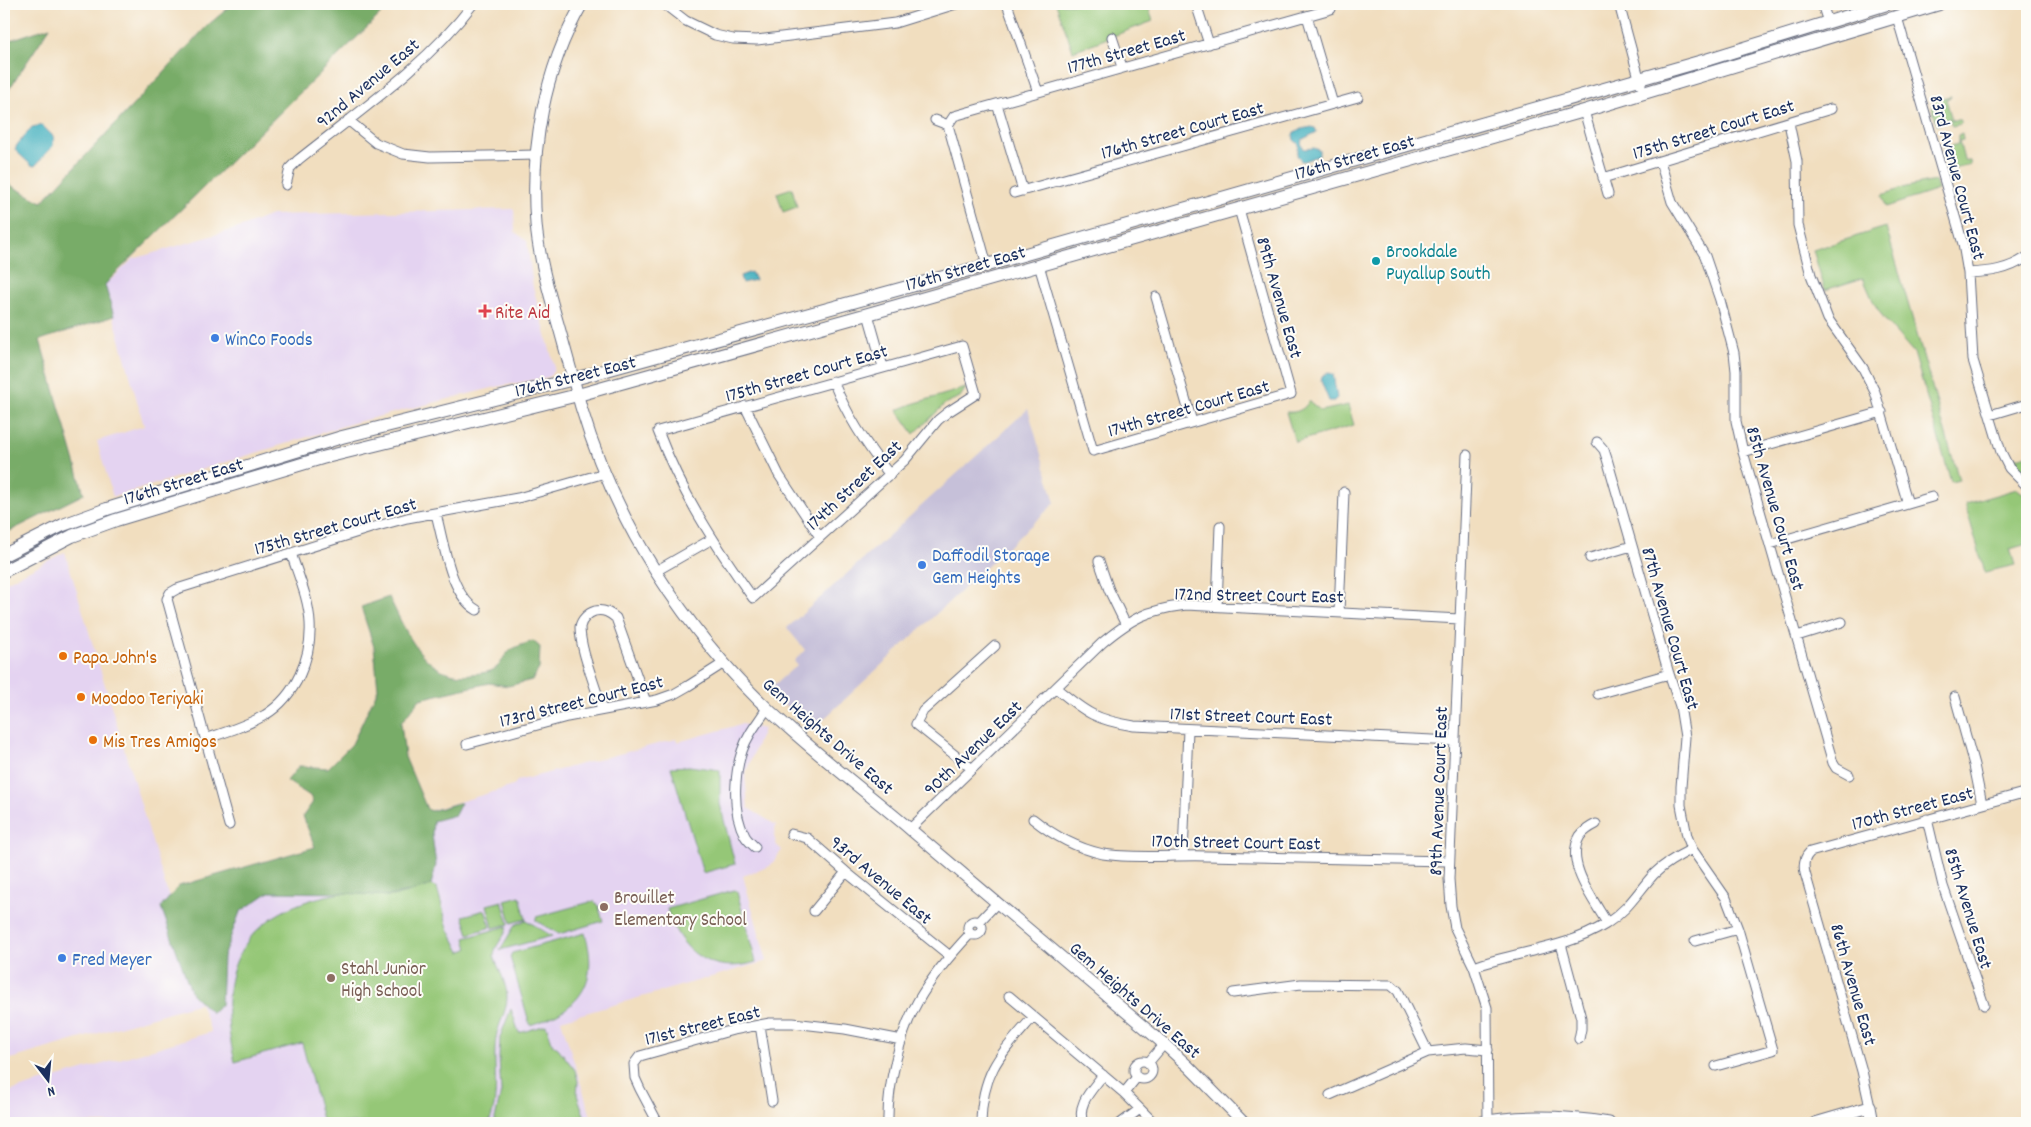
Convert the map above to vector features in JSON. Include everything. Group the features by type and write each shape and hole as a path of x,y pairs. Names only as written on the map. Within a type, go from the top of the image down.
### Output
{"main road":[{"name":"176th Street East","path":"4,555 63,525 170,488 342,437 574,379 1640,82 1887,4"},
{"path":"1897,17 1905,8 1915,4"},
{"name":"176th Street East","path":"4,570 72,536 135,514 322,458 578,395 905,304 1584,111 1939,4"},
{"path":"1584,111 1588,102 1640,82"},
{"path":"1241,208 1270,194 1341,173 1344,169 1344,164"},
{"path":"1040,265 1043,258 1129,232 1168,214"},
{"path":"905,304 929,290 985,274 987,272 987,265"}],"street":[{"name":"92nd Avenue East","path":"286,185 290,168 430,53 473,4"},
{"name":"Gem Heights Drive East","path":"582,4 555,64 543,108 536,155 536,225 549,292 597,454 626,518 656,571 724,663 790,730 1164,1044 1244,1123"},
{"path":"664,4 686,21 715,35 732,39 757,40 895,23 956,4"},
{"path":"1007,4 1038,92"},
{"path":"1196,4 1209,44"},
{"path":"1619,4 1640,82"},
{"path":"1822,4 1828,22"},
{"name":"177th Street East","path":"948,125 954,116 1331,9"},
{"path":"1307,16 1333,104"},
{"name":"83rd Avenue Court East","path":"1897,17 1963,244 1968,273 1973,358 2001,452 2009,468 2027,486"},
{"path":"1112,37 1122,67"},
{"name":"176th Street Court East","path":"997,104 1019,192 1358,97"},
{"name":"175th Street Court East","path":"1603,178 1832,109"},
{"path":"1584,111 1608,194"},
{"path":"348,120 376,143 403,154 430,158 536,155"},
{"path":"935,120 948,125 987,265"},
{"path":"1789,122 1797,161 1798,225 1811,275 1828,319 1863,368 1877,395 1908,504"},
{"name":"85th Avenue Court East","path":"1660,161 1672,202 1705,256 1720,300 1734,352 1736,421 1743,452 1833,763 1836,768 1849,774"},
{"name":"89th Avenue East","path":"1241,208 1291,394"},
{"path":"1968,273 2000,270 2010,267 2027,257"},
{"name":"174th Street Court East","path":"1040,265 1093,451 1291,394"},
{"path":"1156,297 1192,422"},
{"path":"868,314 883,367"},
{"name":"175th Street Court East","path":"712,539 679,482 658,431 962,346 976,394"},
{"path":"833,381 844,407 858,432 890,475"},
{"name":"174th Street East","path":"712,539 753,598 890,475 938,420 976,394"},
{"path":"1990,415 2027,404"},
{"path":"744,406 779,475 820,537"},
{"path":"1743,452 1882,412"},
{"name":"87th Avenue Court East","path":"1597,442 1604,450 1607,459 1680,706 1685,737 1681,787 1682,805 1688,836 1692,849 1726,898 1738,929 1773,1050 1716,1066"},
{"name":"89th Avenue Court East","path":"1467,455 1448,861 1452,918 1460,940 1474,967 1487,1008 1488,1050 1482,1122"},
{"name":"175th Street Court East","path":"205,739 167,599 170,593 177,589 374,527 526,496 605,474"},
{"path":"1339,612 1344,492"},
{"path":"1770,544 1932,497"},
{"path":"436,514 455,584 460,595 469,606 477,610"},
{"path":"1217,606 1220,526"},
{"path":"656,571 712,539"},
{"path":"1590,558 1632,546"},
{"path":"229,825 205,739 241,727 266,714 294,686 301,673 308,651 310,622 303,590 291,553"},
{"path":"1098,561 1125,623"},
{"name":"172nd Street Court East","path":"1056,688 1125,623 1149,612 1168,608 1186,605 1217,606 1460,619"},
{"path":"602,710 583,648 580,627 585,617 596,610 610,613 616,618 646,702"},
{"path":"1797,636 1842,622"},
{"path":"971,768 916,724 923,711 995,646"},
{"name":"173rd Street Court East","path":"467,744 567,717 646,702 674,694 724,663"},
{"path":"1598,694 1669,674"},
{"name":"171st Street Court East","path":"1056,688 1077,705 1104,721 1134,726 1454,741"},
{"name":"90th Avenue East","path":"910,829 971,768 1056,688"},
{"path":"1955,697 1974,765 1982,804"},
{"path":"755,848 745,836 740,821 735,795 736,782 738,766 749,735 767,708"},
{"path":"1183,855 1188,729"},
{"name":"170th Street East","path":"1806,856 1810,852 2027,792"},
{"name":"170th Street Court East","path":"1033,819 1049,832 1065,841 1104,854 1117,856 1183,855 1448,861"},
{"name":"85th Avenue East","path":"1927,819 1943,886 1984,1005"},
{"path":"1596,824 1581,836 1575,851 1575,859 1580,873 1607,923"},
{"name":"93rd Avenue East","path":"791,834 807,838 950,956"},
{"path":"1474,967 1512,955 1561,944 1591,932 1607,923 1630,905 1654,874 1668,862 1692,849"},
{"name":"86th Avenue East","path":"1806,856 1804,862 1805,872 1860,1062 1873,1123"},
{"path":"814,911 846,872"},
{"path":"888,1123 893,1072 902,1040 917,1001 950,956 970,934 967,928 969,923 979,922 997,903"},
{"path":"1695,941 1738,929"},
{"path":"1561,944 1581,1018 1579,1038"},
{"path":"1233,993 1302,984 1391,985 1398,991 1428,1052"},
{"path":"1009,996 1124,1093 1154,1123"},
{"path":"981,1123 983,1099 999,1055 1033,1017"},
{"name":"171st Street East","path":"658,1123 640,1089 634,1064 640,1056 648,1053 733,1030 781,1022 845,1029 902,1040"},
{"path":"760,1026 772,1101"},
{"path":"1124,1093 1137,1078 1134,1071 1136,1064 1142,1061 1148,1063 1164,1044"},
{"path":"1330,1095 1428,1052 1466,1048 1488,1050"},
{"path":"1083,1123 1080,1110 1103,1075"},
{"path":"1815,1123 1870,1107"},
{"path":"1121,1123 1140,1109"},
{"path":"1482,1122 1529,1117 1609,1123"}],"shaded area":[{"path":"514,209 515,232 527,241 533,287 554,365 554,370 549,377 496,387 353,423 113,497 97,441 144,426 105,285 133,259 242,227 271,215"},
{"name":"Daffodil Storage Gem Heights","path":"1028,409 1055,503 812,730 768,690 797,665 794,661 805,650 787,628"},
{"path":"65,552 169,898 428,811 513,786 517,781 676,739 678,742 742,724 763,729 745,775 748,808 776,825 774,836 777,846 782,850 770,866 743,876 767,961 561,1020 593,1123 4,1123 4,1093 211,1032 200,1003 4,1061 4,583"}],"green space":[{"path":"233,4 391,4 111,278 105,285 114,316 40,340 84,494 4,534 4,182 42,202 208,25"},
{"path":"1056,4 1147,4 1153,21 1073,51"},
{"path":"50,27 4,97 4,42"},
{"path":"1951,96 1946,99 1952,120 1960,120 1961,124 1952,126 1949,118 1939,120 1940,124 1937,124 1932,107 1934,105 1933,100"},
{"path":"1962,133 1963,140 1959,141 1964,160 1970,161 1971,165 1953,169 1951,164 1949,164 1943,144 1946,143 1947,147 1958,144 1958,135"},
{"path":"1935,181 1938,190 1886,207 1882,195 1906,187"},
{"path":"792,188 797,207 783,212 777,193"},
{"path":"1886,227 1959,480 1951,482 1914,353 1884,319 1874,303 1863,278 1825,290 1813,250"},
{"path":"966,388 960,397 946,403 914,434 897,410 912,404"},
{"path":"1309,401 1321,411 1348,405 1354,425 1295,442 1286,412 1300,410"},
{"path":"2027,455 2027,476 2013,459"},
{"path":"2017,489 2027,496 2027,544 2010,549 2015,565 1985,572 1965,504"},
{"path":"389,597 403,625 420,652 442,670 456,674 489,672 498,666 510,651 533,641 540,647 539,669 532,680 508,686 489,683 420,699 401,723 405,757 427,809 431,811 461,803 455,815 433,821 432,834 436,865 431,885 389,896 269,892 240,912 223,957 221,1005 212,1013 192,994 161,907 179,886 315,847 303,816 313,802 310,796 287,781 299,766 328,768 352,744 378,689 374,647 361,607"},
{"path":"689,766 720,770 720,804 735,864 703,873 671,767"},
{"path":"431,885 437,888 448,928 460,952 468,949 465,938 507,926 494,956 504,981 507,997 506,1008 496,1038 495,1102 489,1123 323,1123 302,1043 235,1062 229,1029 228,999 233,972 243,949 258,929 280,913 307,901 341,893 393,896"},
{"path":"734,890 737,892 756,962 725,966 699,956 689,948 672,924 667,909"},
{"path":"520,896 526,919 511,923 505,900"},
{"path":"502,901 509,924 493,928 487,905"},
{"path":"594,901 598,905 603,921 559,934 536,921 536,917"},
{"path":"485,910 491,927 469,934 463,916"},
{"path":"526,920 552,936 500,950 515,925"},
{"path":"585,933 590,967 582,992 573,1003 561,1011 547,1019 530,1025 510,957 512,953"},
{"path":"511,1009 519,1033 546,1025 553,1045 558,1048 575,1070 578,1081 577,1095 587,1123 494,1123 501,1092 500,1037"}],"water":[{"path":"42,125 54,137 53,146 35,166 31,165 15,150 32,127"},
{"path":"1312,127 1317,132 1303,139 1301,143 1304,149 1314,148 1319,150 1319,155 1301,161 1297,155 1299,145 1294,140 1293,134 1301,129"},
{"path":"751,272 755,280 742,283 740,276"},
{"path":"1328,373 1333,374 1337,398 1334,401 1329,401 1321,381 1322,376"}],"place":[{"name":"Brookdale Puyallup South","path":"1376,261"},
{"name":"Rite Aid","path":"485,311"},
{"name":"WinCo Foods","path":"215,338"},
{"name":"Daffodil Storage Gem Heights","path":"922,565"},
{"name":"Papa John's","path":"63,656"},
{"name":"Moodoo Teriyaki","path":"81,697"},
{"name":"Mis Tres Amigos","path":"93,740"},
{"name":"Brouillet Elementary School","path":"604,907"},
{"name":"Fred Meyer","path":"62,958"},
{"name":"Stahl Junior High School","path":"331,978"}]}
